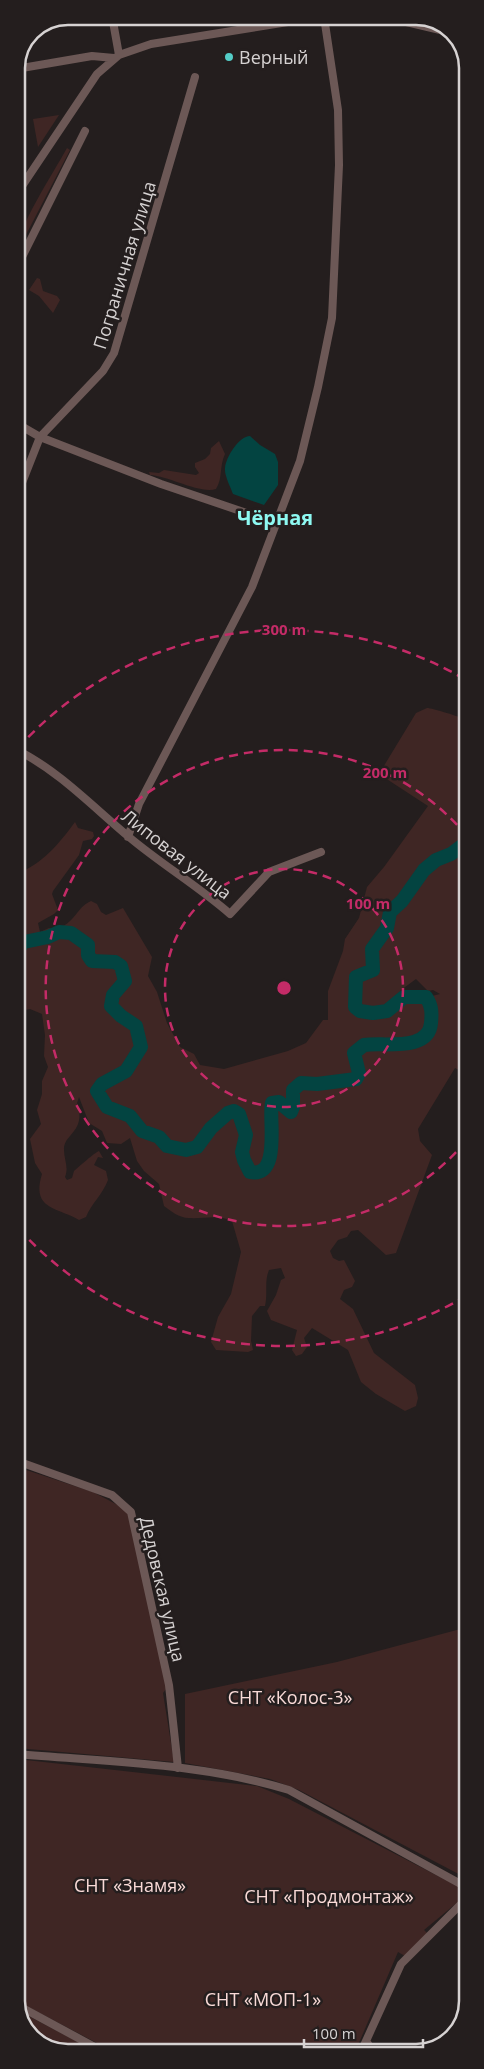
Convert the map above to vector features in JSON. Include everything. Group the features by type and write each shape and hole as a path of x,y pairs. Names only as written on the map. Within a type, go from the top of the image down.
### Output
{"street":[{"path":"113,25 117,56"},
{"path":"25,68 92,56 117,56 151,44 268,25"},
{"path":"128,836 138,804 252,587 300,460 332,318 339,165 338,110 325,25"},
{"path":"420,25 432,28"},
{"path":"25,181 96,74 117,56"},
{"name":"Пограничная улица","path":"40,437 103,371 112,358 195,77"},
{"path":"25,251 85,131"},
{"path":"25,428 40,437 161,484 276,523"},
{"path":"25,475 40,437"},
{"name":"Липовая улица","path":"25,756 83,796 128,836 230,914 269,872 321,852"},
{"name":"Дедовская улица","path":"25,1463 112,1495 131,1512 169,1685 178,1768"},
{"path":"25,1755 178,1768 259,1781 289,1790 459,1883"},
{"path":"365,2044 401,1964 459,1906"},
{"path":"26,2010 89,2044"}],"green space":[{"path":"59,115 38,147 33,119"},
{"path":"67,148 70,150 25,237 25,224"},
{"path":"37,278 40,279 43,291 57,296 60,300 53,313 39,296 29,290"},
{"path":"219,441 225,454 220,481 216,489 201,489 150,475 149,472 159,473 164,470 196,475 199,473 195,463 205,459 210,454 211,448"},
{"path":"430,708 459,717 459,1070 455,1068 418,1129 420,1141 432,1155 396,1253 386,1255 358,1230 351,1231 347,1237 338,1240 330,1251 333,1258 339,1261 344,1260 355,1281 352,1287 344,1290 340,1299 353,1309 374,1353 415,1385 418,1398 416,1406 405,1411 376,1394 361,1382 348,1350 312,1328 304,1338 307,1347 302,1354 296,1356 292,1350 297,1330 271,1320 267,1311 276,1295 281,1280 285,1278 281,1268 269,1270 265,1306 260,1306 252,1316 251,1341 253,1350 248,1352 216,1350 211,1342 218,1317 231,1294 241,1252 232,1221 216,1217 185,1218 164,1206 159,1184 144,1171 137,1161 130,1138 121,1144 107,1143 102,1131 89,1123 79,1097 77,1103 79,1120 67,1140 64,1150 67,1170 65,1177 67,1180 72,1178 74,1171 99,1151 103,1158 98,1157 94,1165 106,1171 108,1180 86,1217 79,1220 48,1206 43,1201 40,1195 42,1174 35,1163 30,1139 41,1124 37,1110 42,1094 42,1081 48,1067 44,1056 45,1035 42,1014 30,1009 25,1010 25,870 42,859 75,822 78,828 93,832 94,836 92,839 83,841 79,855 53,891 52,894 58,910 38,923 40,932 49,928 54,930 67,924 91,901 97,904 101,912 106,915 123,908 152,957 148,976 157,992 167,1023 180,1047 194,1054 200,1065 224,1069 288,1051 306,1043 323,1020 328,1020 328,991 343,951 345,939 359,918 367,887 384,867 428,806 379,774 416,713","holes":["416,979 428,991 433,990 440,994 432,996 429,1001 422,997 408,999 400,1003 398,995 401,990"]},
{"path":"25,1470 93,1492 131,1512 169,1685 163,1693 174,1762 25,1749"},
{"name":"СНТ «Колос-3»","path":"459,1629 459,1874 299,1790 270,1779 185,1763 185,1694 337,1662"},
{"name":"СНТ «Знамя»","path":"25,1760 257,1786 289,1799 459,1887 459,1901 424,1930 428,1934 405,1956 398,1952 358,2044 99,2044 26,2006"},
{"path":"28,2016 82,2044 66,2044 52,2041 36,2029"}],"water":[{"path":"250,436 275,454 278,462 278,485 264,505 233,494 226,474 225,468 230,453 242,439"}],"waterway":[{"path":"25,942 48,937 59,932 71,933 88,945 88,955 92,961 115,962 121,966 125,981 113,995 111,1006 121,1016 136,1026 141,1047 126,1071 102,1084 97,1091 107,1107 130,1116 142,1131 159,1137 167,1146 186,1150 197,1147 211,1128 228,1113 234,1111 239,1114 246,1135 242,1152 244,1160 250,1172 260,1172 266,1166 272,1145 272,1103 279,1102 291,1112 293,1107 293,1090 301,1083 317,1084 356,1079 359,1073 354,1053 364,1045 414,1042 428,1032 431,1023 431,1013 426,997 404,997 387,1011 373,1013 360,1011 355,1007 356,977 373,970 372,949 387,928 390,912 402,901 424,870 436,860 451,854 459,848"}],"place":[{"name":"Верный","path":"229,57"}],"district":[{"name":"Чёрная","path":"275,517"}],"park label":[{"name":"СНТ «Продмонтаж»","path":"329,1896"},
{"name":"СНТ «МОП-1»","path":"263,1999"}]}
